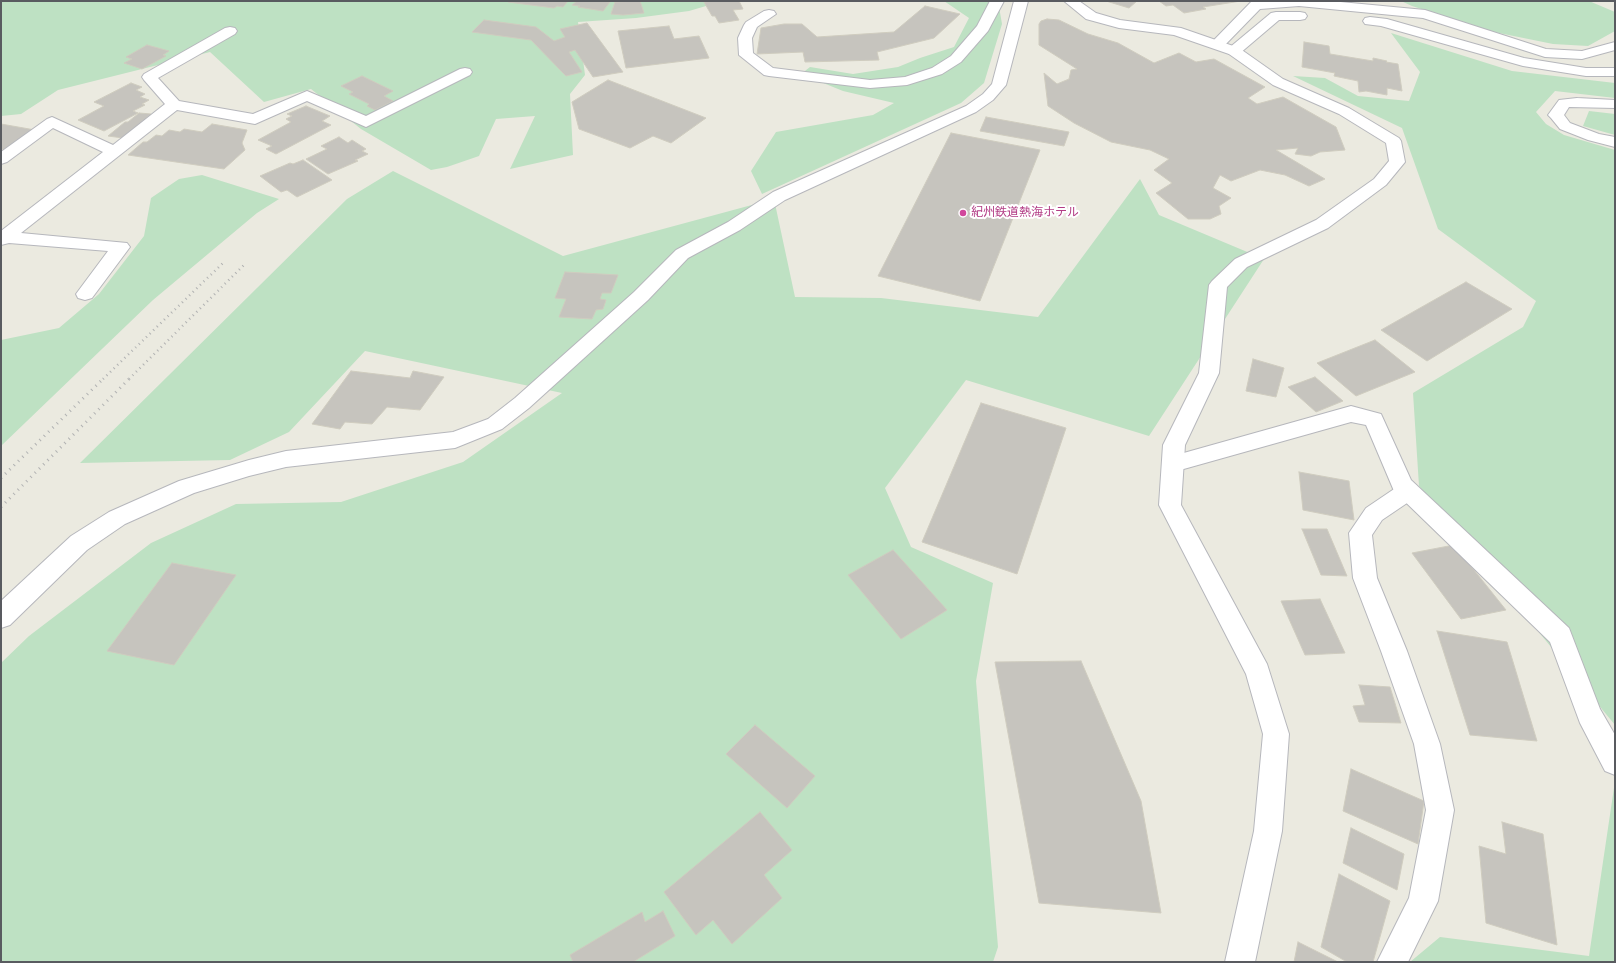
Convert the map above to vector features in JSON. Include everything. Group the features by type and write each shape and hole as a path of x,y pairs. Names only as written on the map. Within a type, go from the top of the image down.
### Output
{"street":[{"path":"768,14 751,26 745,38 746,55 769,72 870,84 907,81 937,71 956,59 983,28 997,1"},
{"path":"1,617 79,543 117,518 188,487 249,468 286,459 456,440 495,424 522,403 636,301 682,254 734,226 778,196 971,109 988,97 999,85 1021,1"},
{"path":"1071,1 1091,16 1119,24 1176,31 1226,48 1278,82 1344,111 1393,141 1397,162 1380,182 1322,224 1241,263 1218,285 1209,373 1174,445 1170,505 1258,672 1276,734 1268,831 1240,962"},
{"path":"1226,48 1256,5 1299,2 1425,14 1545,53 1582,54 1615,46"},
{"path":"1226,48 1276,16 1323,15 1382,22 1523,62 1586,72 1615,72"},
{"path":"230,31 149,77 174,105 255,119 306,95 366,122 465,72"},
{"path":"1615,104 1564,103 1556,115 1565,126 1594,137 1615,142"},
{"path":"3,239 174,105"},
{"path":"1,160 52,122 115,152"},
{"path":"3,239 121,247 85,294"},
{"path":"1172,464 1352,414 1374,419 1402,485 1560,636 1589,714 1615,762"},
{"path":"1392,962 1424,901 1440,810 1427,744 1394,651 1365,578 1360,533 1374,514 1408,491"}],"green space":[{"path":"1,1 723,1 689,11 636,18 578,22 585,75 570,94 573,155 510,169 535,116 496,119 479,156 447,167 431,170 361,129 311,89 264,102 210,52 58,90 21,114 1,116"},
{"path":"944,1 998,1 1002,24 984,83 961,103 762,194 751,171 776,132 873,115 894,103 843,91 801,74 810,67 853,74 898,67 954,47 969,18"},
{"path":"1401,1 1589,1 1615,12 1615,31 1588,46 1553,44 1494,32 1412,6"},
{"path":"1391,33 1512,71 1615,83 1615,98 1555,91 1536,112 1546,124 1564,135 1615,150 1615,725 1419,486 1413,393 1523,327 1536,301 1438,229 1402,128 1293,76 1325,78 1358,96 1409,101 1420,72"},
{"path":"1589,111 1615,114 1615,135 1583,126"},
{"path":"393,171 563,256 774,199 795,297 881,298 1038,317 1140,179 1159,215 1264,259 1149,436 966,380 885,488 911,547 993,583 976,681 998,947 993,962 1,962 1,663 29,636 151,543 236,504 341,502 463,462 562,393 365,351 289,432 230,460 80,463 347,199"},
{"path":"202,175 279,199 257,213 153,300 1,446 1,340 59,328 99,294 144,236 151,198 179,179"},
{"path":"1615,781 1615,962 1410,962 1440,937 1589,956"}],"building":[{"path":"568,1 563,7 557,6 554,8 508,2"},
{"path":"577,1 610,2 603,11 572,5"},
{"path":"640,1 644,13 623,15 611,14 615,2"},
{"path":"739,1 743,9 733,10 739,20 719,23 715,16 712,16 704,2"},
{"path":"1106,1 1137,1 1129,8"},
{"path":"1159,1 1241,1 1203,7 1206,9 1184,13 1173,5 1166,6"},
{"path":"925,6 960,14 934,38 877,52 879,60 805,62 803,52 757,54 761,28 784,24 802,24 817,37 894,32"},
{"path":"1047,19 1059,20 1088,34 1118,43 1154,63 1179,53 1196,62 1214,59 1265,87 1248,98 1257,104 1283,97 1336,127 1345,150 1320,152 1311,156 1295,154 1298,148 1276,150 1325,179 1309,186 1285,175 1260,170 1231,181 1220,175 1213,188 1231,198 1219,206 1221,214 1210,219 1188,219 1156,193 1172,183 1154,170 1169,159 1150,150 1111,142 1074,123 1048,106 1044,73 1057,84 1069,79 1071,70 1077,69 1039,45 1039,24 1041,21"},
{"path":"484,20 536,27 554,41 565,37 560,29 587,23 623,72 593,77 575,50 569,52 582,72 566,76 531,40 472,32"},
{"path":"669,26 674,39 699,36 709,58 626,68 618,31"},
{"path":"1304,42 1329,46 1330,54 1373,61 1373,58 1398,64 1402,91 1387,88 1387,95 1366,91 1359,92 1358,81 1334,76 1335,73 1302,67"},
{"path":"147,45 169,51 163,55 166,56 142,69 124,63 132,59 126,57"},
{"path":"362,76 393,91 384,96 393,101 375,110 367,106 369,104 349,94 353,92 341,86"},
{"path":"608,80 706,118 671,143 653,136 630,148 579,129 572,102"},
{"path":"131,83 142,87 136,90 145,94 140,97 149,100 142,104 145,105 133,111 138,113 104,131 78,120 104,106 94,102"},
{"path":"306,106 330,116 322,121 331,125 276,154 266,149 272,146 258,140 291,122 286,119 292,116 287,114"},
{"path":"139,113 151,114 123,138 108,136 125,122 128,122"},
{"path":"986,117 1069,132 1064,146 980,131"},
{"path":"1,124 35,130 7,150 1,149"},
{"path":"212,124 247,130 242,143 245,150 224,169 128,155 143,142 147,142 156,135 162,136 169,130 180,132 184,129 202,132"},
{"name":"紀州鉄道熱海ホテル","path":"951,133 1040,150 980,301 878,276"},
{"path":"339,137 348,143 352,140 366,149 362,151 368,154 355,160 358,161 328,174 306,159 327,149 321,146"},
{"path":"303,160 332,180 297,197 287,190 281,192 260,176 290,163 293,164"},
{"path":"565,272 618,275 611,293 602,293 600,299 606,300 603,309 596,310 592,319 559,317 566,299 555,298"},
{"path":"1466,282 1512,309 1427,361 1381,330"},
{"path":"1375,340 1415,372 1356,396 1317,363"},
{"path":"1253,359 1284,368 1276,397 1246,391"},
{"path":"351,371 410,378 413,371 444,377 420,410 387,407 372,424 345,422 340,429 312,424"},
{"path":"1315,377 1343,401 1316,412 1288,387"},
{"path":"981,403 1066,428 1017,574 922,542"},
{"path":"1299,472 1349,481 1354,520 1303,510"},
{"path":"1302,529 1327,529 1347,576 1321,575"},
{"path":"1454,545 1506,610 1461,619 1412,553"},
{"path":"893,550 947,610 901,639 848,575"},
{"path":"172,563 236,575 174,665 107,651"},
{"path":"1320,599 1345,653 1305,655 1281,601"},
{"path":"1437,631 1507,642 1537,741 1470,735"},
{"path":"1081,661 1141,801 1161,913 1039,903 995,662"},
{"path":"1359,685 1390,687 1401,723 1359,722 1353,706 1365,705"},
{"path":"755,725 815,776 787,808 726,754"},
{"path":"1351,769 1424,801 1418,844 1343,811"},
{"path":"760,812 792,850 764,875 782,898 732,944 713,920 696,935 664,892"},
{"path":"1502,822 1543,834 1557,945 1486,923 1479,846 1506,854"},
{"path":"1351,828 1404,854 1397,890 1343,863"},
{"path":"1339,874 1390,901 1373,962 1347,962 1321,947"},
{"path":"663,911 675,936 633,962 573,962 570,955 642,912 645,922"},
{"path":"1298,942 1338,962 1294,962"}],"railway":[{"path":"103,379 224,262"},
{"path":"129,379 244,265"},
{"path":"1,478 104,378"},
{"path":"1,507 129,379"}],"place":[{"name":"紀州鉄道熱海ホテル","path":"963,213"}]}
